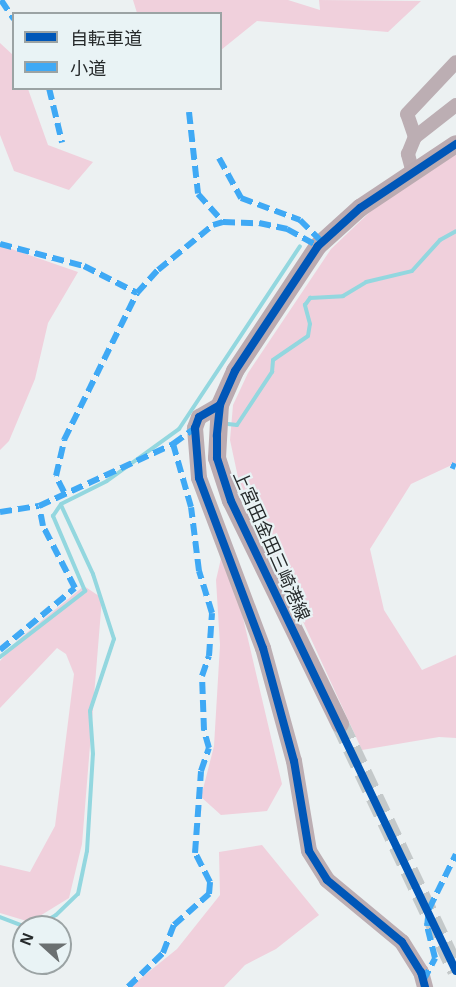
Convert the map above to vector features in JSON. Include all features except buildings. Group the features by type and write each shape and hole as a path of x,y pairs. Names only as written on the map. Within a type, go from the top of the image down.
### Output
{"main road":[{"name":"上宮田金田三崎港線","path":"340,724 231,501 217,458 220,405 235,371 318,246 360,208 456,144"}],"street":[{"path":"415,137 407,114 456,62"},
{"path":"413,173 408,154 415,137 456,105"},
{"path":"220,405 199,417 195,428 199,478 263,648 294,761 309,851 327,880 402,942 417,965 425,987"}],"shaded area":[{"path":"133,0 288,0 320,10 319,0 421,1 388,32 257,21 222,49 222,12 137,12"},
{"path":"0,43 12,54 12,90 28,90 48,145 93,162 69,190 14,171 0,135"},
{"path":"456,154 456,463 411,484 370,549 384,610 422,670 456,655 456,738 439,737 362,750 239,482 230,440 233,405 248,373 331,249 373,209"},
{"path":"0,245 78,272 48,323 35,379 9,441 0,450"},
{"path":"225,541 282,784 267,811 221,815 201,797 214,746 220,645 216,580"},
{"path":"84,586 102,598 82,844 69,898 41,915 12,917 0,913 0,865 30,872 55,826 74,674 66,654 57,648 0,708 0,661 18,640"},
{"path":"262,845 319,915 276,949 245,965 224,987 130,987 177,949 220,895 219,852"}],"waterway":[{"path":"228,424 237,425 272,372 273,360 308,336 310,324 305,305 310,298 343,296 366,282 412,271 440,240 456,231"},
{"path":"0,657 85,591 53,516 61,504 107,481 179,429 300,246"},
{"path":"56,915 78,894 87,851 93,754 90,711 114,639 93,574 61,505"},
{"path":"0,917 12,922"}],"tunnel":[{"path":"340,724 456,971"}],"marked path":[{"path":"1,0 12,16"},
{"path":"49,90 62,142"},
{"path":"189,112 198,194 223,222"},
{"path":"219,158 241,198 300,220 322,242"},
{"path":"64,492 56,476 64,440 137,293 158,270 213,225 223,222 259,223 287,229 318,246"},
{"path":"0,244 84,266 137,293"},
{"path":"128,987 163,953 174,925 209,894 210,882 195,853 201,771 209,748 204,730 202,676 209,656 212,613 199,571 191,507 173,444 195,428"},
{"path":"0,512 39,506 173,444"},
{"path":"451,465 456,467"},
{"path":"0,650 75,588 43,526 39,506"},
{"path":"423,981 435,958 427,926 429,909 456,854"}],"cycle path":[{"path":"456,144 360,208 318,246 235,371 220,405 217,436 217,458 231,501 456,971"},
{"path":"220,405 199,417 195,428 199,478 263,648 294,761 309,851 327,880 402,942 421,972 425,987"}]}
